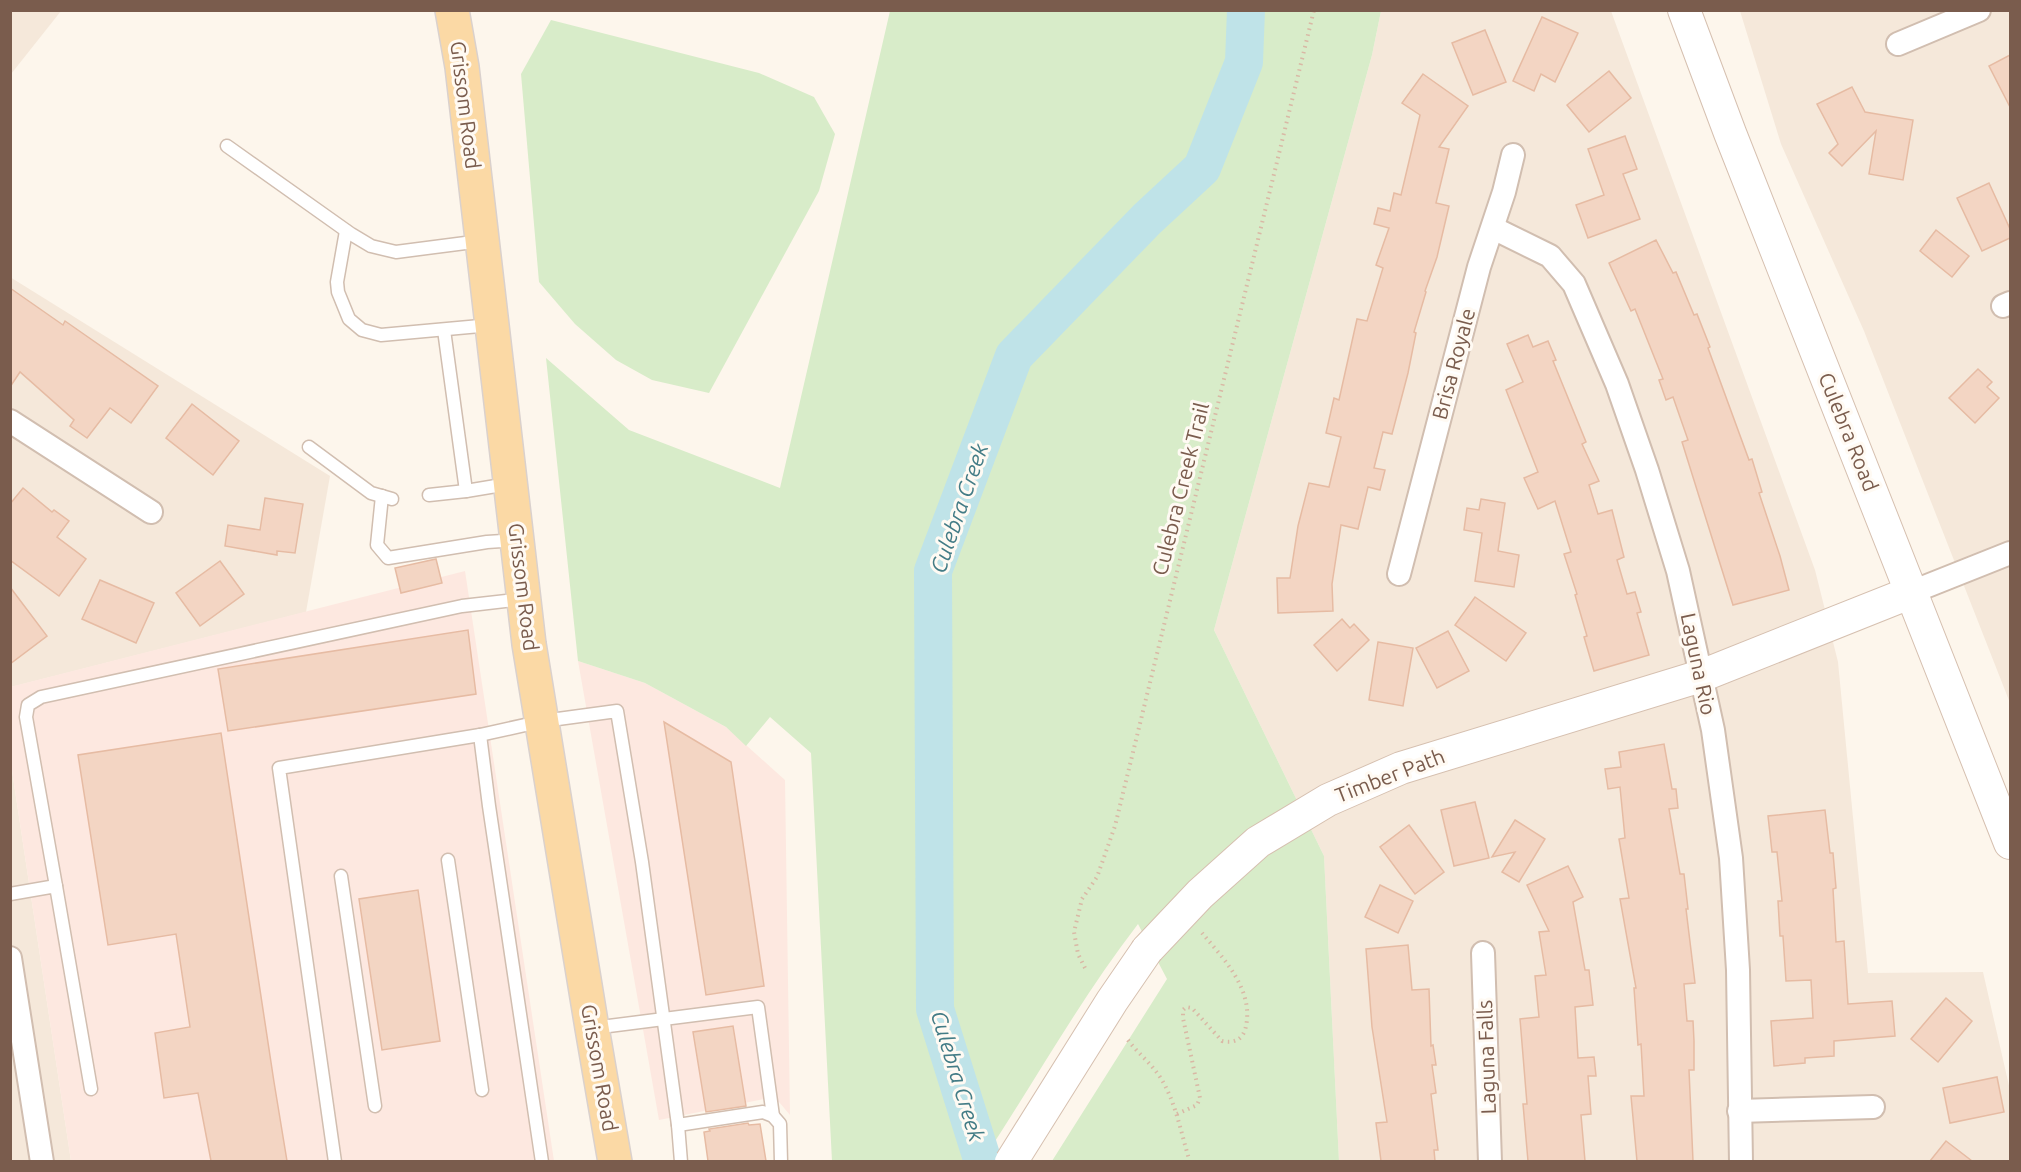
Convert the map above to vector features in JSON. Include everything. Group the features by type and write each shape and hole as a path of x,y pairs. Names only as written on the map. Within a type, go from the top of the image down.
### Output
{"main road":[{"name":"Grissom Road","path":"452,10 462,67 530,644 615,1161"}],"street":[{"path":"1898,44 1979,10"},
{"name":"Culebra Road","path":"1687,13 1734,144 2010,843"},
{"name":"Brisa Royale","path":"1400,574 1479,267 1493,228 1513,155"},
{"name":"Laguna Rio","path":"1493,228 1550,256 1574,284 1617,384 1647,470 1678,571 1713,730 1731,858 1738,970 1739,1111 1742,1161"},
{"path":"10,422 151,512"},
{"path":"1912,592 2010,553"},
{"name":"Timber Path","path":"1011,1161 1147,950 1200,894 1258,842 1328,800 1401,768 1701,676 1912,592"},
{"name":"Laguna Falls","path":"1483,952 1490,1161"},
{"path":"10,958 20,1088 42,1161"},
{"path":"1739,1111 1873,1107"}],"lane":[{"path":"227,146 346,231 371,246 396,252 482,240"},
{"path":"346,231 337,282 340,300 349,319 362,330 381,335 492,325"},
{"path":"444,330 465,491"},
{"path":"309,447 371,493 387,497 377,545 388,558 487,542 517,540"},
{"path":"429,495 511,483"},
{"path":"91,1089 26,717 28,705 41,697 462,606 524,599"},
{"path":"335,1161 279,768 480,735 543,721 617,711 642,862 681,1161"},
{"path":"480,735 542,1161"},
{"path":"448,860 482,1090"},
{"path":"341,876 375,1106"},
{"path":"10,894 56,886"},
{"path":"592,1028 758,1006 773,1116"},
{"path":"678,1125 763,1112 773,1116 780,1124 781,1161"}],"path":[{"name":"Culebra Creek Trail","path":"1085,968 1078,954 1074,932 1082,899 1097,878 1115,826 1314,10"},
{"path":"1177,1114 1197,1105 1200,1098 1183,1010 1186,1007 1192,1008 1222,1041 1234,1042 1240,1039 1246,1026 1247,1008 1239,982 1202,933"},
{"path":"1128,1040 1159,1076 1177,1114 1190,1161"}],"shaded area":[{"path":"10,11 61,11 11,74"},
{"path":"1381,11 1611,11 1815,570 1838,662 1868,973 1983,972 2010,1090 2010,1161 1339,1161 1324,856 1214,630 1372,55"},
{"path":"1740,11 2010,11 2010,703 1864,331 1781,144"},
{"path":"10,277 330,476 306,612 11,687"},
{"path":"465,571 554,1161 71,1161 11,764 10,687"},
{"path":"578,661 645,683 726,727 785,780 790,1115 779,1102 764,1099 659,1120"},
{"path":"11,764 71,1161 11,1161"}],"green space":[{"path":"890,11 1381,11 1372,55 1214,630 1324,856 1339,1161 1052,1161 1167,979 1138,924 1077,1011 982,1161 832,1161 811,753 770,717 746,746 726,727 645,683 578,661 546,358 629,430 780,488"},
{"path":"551,20 759,73 814,97 835,134 819,191 709,393 652,380 616,360 575,324 539,282 521,74"}],"building":[{"path":"1542,17 1578,33 1555,82 1541,74 1534,91 1513,81"},
{"path":"1485,30 1506,82 1473,95 1452,43"},
{"path":"2010,55 2010,107 1989,66"},
{"path":"1609,71 1631,98 1589,132 1567,105"},
{"path":"1423,74 1468,106 1439,147 1449,149 1436,203 1449,206 1437,257 1414,332 1416,333 1408,373 1392,434 1383,432 1374,468 1385,470 1380,490 1368,487 1358,529 1341,525 1332,584 1333,611 1278,613 1277,578 1290,578 1298,526 1309,483 1329,487 1341,437 1326,433 1334,398 1339,400 1357,319 1367,321 1383,268 1376,265 1389,228 1374,224 1378,208 1390,211 1394,193 1401,195 1420,115 1402,103"},
{"path":"1852,87 1865,112 1913,120 1903,180 1869,174 1876,131 1842,166 1829,153 1838,144 1817,104"},
{"path":"1625,136 1637,169 1623,174 1640,219 1588,238 1576,205 1604,195 1588,149"},
{"path":"1989,183 2010,229 2010,238 1982,251 1957,198"},
{"path":"1936,230 1969,256 1952,277 1920,251"},
{"path":"1656,240 1673,273 1676,272 1710,347 1708,348 1749,460 1752,459 1762,492 1759,493 1789,590 1733,605 1682,442 1688,440 1673,397 1666,400 1659,380 1663,379 1635,309 1631,311 1609,263"},
{"path":"10,288 63,325 65,321 158,386 131,423 110,408 87,438 70,426 74,420 20,372 10,387"},
{"path":"1528,335 1533,347 1548,341 1556,360 1553,361 1586,442 1582,444 1599,481 1589,485 1598,514 1612,510 1624,557 1617,560 1627,594 1635,592 1641,612 1637,613 1649,655 1594,671 1584,637 1587,636 1575,595 1577,594 1564,554 1571,552 1555,501 1538,509 1524,478 1538,472 1506,390 1523,382 1507,344"},
{"path":"1978,369 1992,382 1987,387 1999,398 1975,423 1949,398"},
{"path":"192,404 239,441 213,475 166,438"},
{"path":"23,488 52,512 54,510 69,521 57,537 86,559 59,596 10,560 10,504"},
{"path":"265,498 303,504 295,553 277,551 277,555 225,546 228,525 260,530"},
{"path":"1481,499 1505,503 1498,551 1519,555 1514,587 1475,581 1482,533 1464,530 1467,508 1479,510"},
{"path":"436,559 442,583 401,593 395,568"},
{"path":"220,561 244,594 200,626 176,593"},
{"path":"100,580 154,603 136,643 82,619"},
{"path":"10,587 47,636 10,664"},
{"path":"1475,597 1526,633 1506,661 1455,625"},
{"path":"1342,619 1350,628 1354,624 1369,640 1337,671 1314,645"},
{"path":"468,630 476,694 228,731 218,669"},
{"path":"1448,631 1469,671 1437,688 1416,648"},
{"path":"1378,642 1413,648 1403,706 1369,700"},
{"path":"664,722 731,762 764,986 706,995"},
{"path":"221,733 287,1161 211,1161 198,1093 164,1098 155,1033 190,1027 176,934 108,945 78,755"},
{"path":"1664,744 1672,789 1676,789 1678,808 1669,809 1680,874 1684,874 1695,983 1684,984 1687,1021 1693,1021 1694,1070 1689,1070 1693,1161 1637,1161 1631,1096 1644,1096 1641,1044 1638,1045 1634,988 1636,988 1620,899 1629,898 1619,839 1625,838 1620,787 1608,789 1605,769 1621,767 1619,752"},
{"path":"1475,802 1489,858 1454,866 1441,810"},
{"path":"1825,810 1830,853 1833,853 1836,888 1833,889 1836,942 1844,941 1848,1004 1892,1001 1895,1036 1834,1041 1834,1056 1805,1058 1805,1063 1774,1066 1771,1021 1813,1018 1811,980 1786,981 1783,936 1780,936 1778,901 1782,901 1777,852 1772,852 1768,816"},
{"path":"1515,820 1545,839 1519,882 1502,872 1515,852 1492,857"},
{"path":"1409,825 1444,872 1415,894 1380,847"},
{"path":"1568,866 1583,897 1573,902 1585,970 1589,970 1593,1005 1575,1007 1578,1058 1594,1057 1596,1076 1588,1076 1591,1114 1581,1115 1585,1161 1528,1161 1523,1104 1527,1104 1520,1019 1539,1017 1535,976 1546,975 1539,932 1549,931 1527,885"},
{"path":"1380,885 1413,901 1398,933 1365,917"},
{"path":"418,890 440,1041 382,1050 359,899"},
{"path":"1408,945 1412,990 1429,989 1431,1046 1433,1045 1436,1065 1432,1065 1436,1093 1431,1094 1438,1150 1434,1150 1435,1161 1381,1161 1376,1123 1387,1122 1372,1027 1366,949"},
{"path":"1946,998 1972,1021 1938,1062 1911,1039"},
{"path":"733,1026 746,1106 706,1112 693,1032"},
{"path":"1997,1077 2004,1112 1950,1123 1943,1088"},
{"path":"748,1123 749,1125 760,1124 766,1161 708,1161 704,1132 710,1131 709,1129"},
{"path":"1946,1141 1972,1161 1930,1161"}],"waterway":[{"name":"Culebra Creek","path":"983,1162 935,1009 933,571 1014,356 1147,219 1202,168 1244,62 1246,10"}]}
